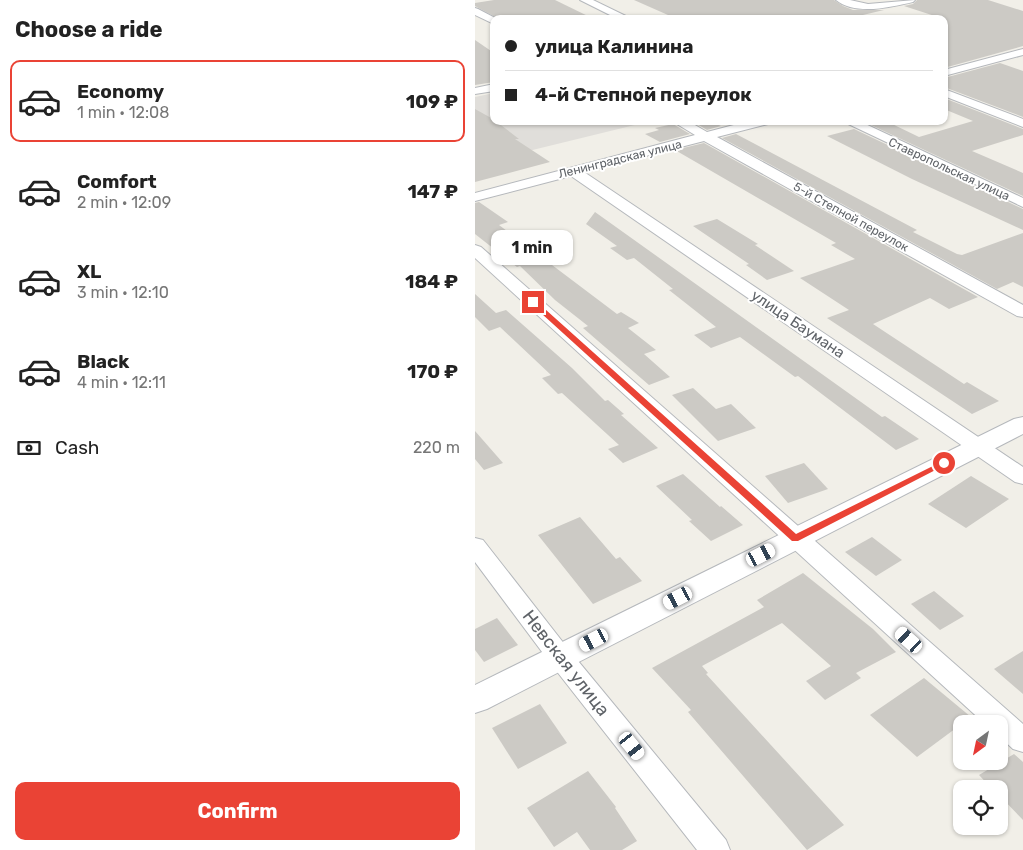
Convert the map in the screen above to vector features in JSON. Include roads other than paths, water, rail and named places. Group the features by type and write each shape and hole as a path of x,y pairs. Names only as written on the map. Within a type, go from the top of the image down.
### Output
{"street":[{"path":"585,0 618,15"},
{"path":"841,0 863,7 875,7 910,0"},
{"path":"475,11 490,19"},
{"path":"948,72 1023,52"},
{"path":"1006,56 1023,62"},
{"path":"475,91 490,88"},
{"path":"948,94 1023,123"},
{"name":"5-й Степной переулок","path":"685,125 1023,312"},
{"name":"Ленинградская улица","path":"475,196 750,125"},
{"name":"Ставропольская улица","path":"857,125 1023,203"},
{"name":"улица Баумана","path":"573,171 1023,477"},
{"path":"475,250 1023,742"},
{"path":"475,700 1023,424"},
{"name":"Невская улица","path":"475,546 560,657 715,850"}]}
